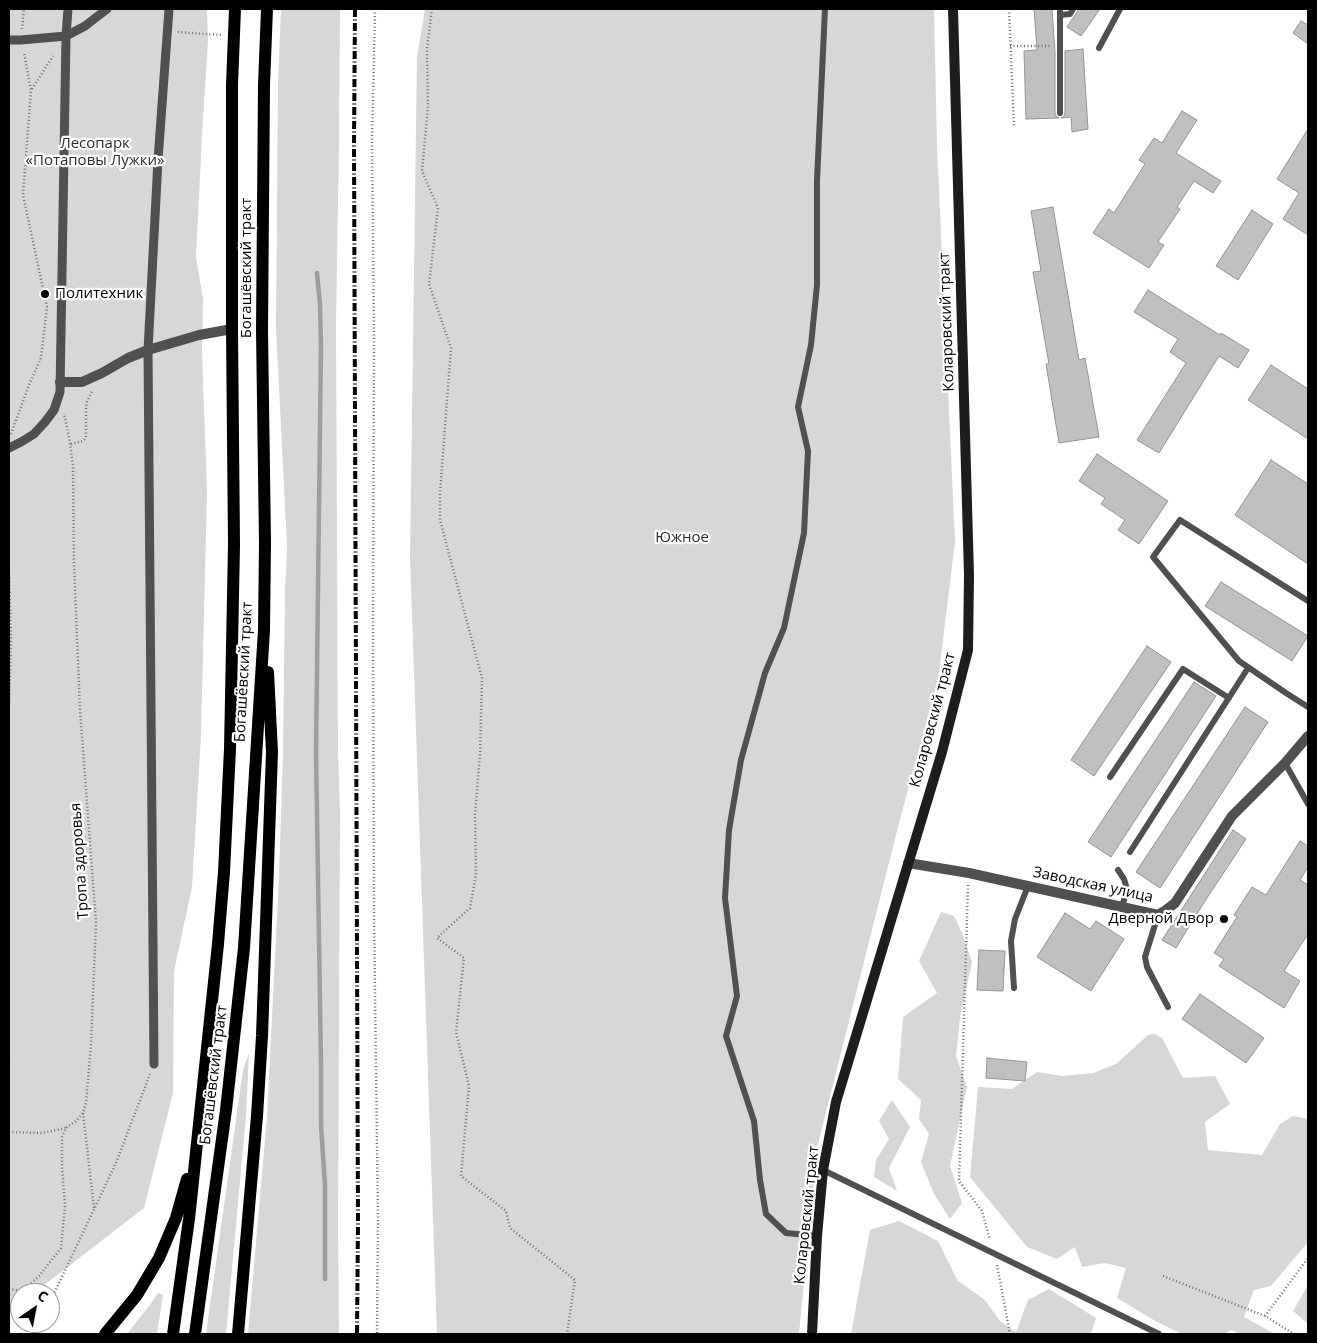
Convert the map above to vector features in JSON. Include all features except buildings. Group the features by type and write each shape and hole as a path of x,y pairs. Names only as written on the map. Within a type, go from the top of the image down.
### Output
{"main road":[{"name":"Богашёвский тракт","path":"173,1334 189,1219 218,944 229,768 234,544 232,85 235,9"},
{"name":"Богашёвский тракт","path":"196,1334 217,1185 240,994 264,630 265,543 262,330 264,85 267,9"},
{"name":"Коларовский тракт","path":"812,1334 817,1236 823,1170 836,1102 942,752 968,650 969,575 953,9"},
{"path":"238,1334 257,1116 266,950 272,752 270,694 264,630"},
{"path":"105,1334 137,1295 158,1258 176,1218 185,1186 201,1102"}],"street":[{"path":"9,448 34,434 45,422 54,410 60,387 68,9"},
{"path":"9,40 66,36 85,26 107,9"},
{"path":"154,1064 148,350 158,160 169,9"},
{"path":"60,387 82,382 128,358 148,350 198,335 232,329"},
{"name":"Заводская улица","path":"908,864 969,873 1158,915 1175,903 1232,816 1285,763 1308,736"}],"lane":[{"path":"817,1236 786,1233 766,1214 760,1180 754,1121 726,1036 737,996 725,898 729,830 741,760 765,672 784,628 804,533 808,451 798,407 811,345 818,286 817,180 825,9"},
{"path":"1060,113 1060,12 1070,14 1073,9"},
{"path":"1099,48 1120,9"},
{"path":"1308,601 1180,520 1153,557 1239,661 1308,707"},
{"path":"1130,852 1248,668"},
{"path":"1110,776 1183,670 1229,698"},
{"path":"1285,763 1308,804"},
{"path":"1118,870 1124,879 1127,889 1122,907"},
{"path":"1014,988 1011,941 1015,919 1028,886"},
{"path":"1158,915 1145,957 1147,967 1168,1007"},
{"path":"823,1170 1159,1334"}],"path":[{"path":"375,9 372,140 377,1334"},
{"path":"432,9 427,49 428,107 422,171 438,208 429,284 451,348 440,492 440,520 482,678 480,754 475,815 476,875 470,908 437,938 464,958 456,1032 469,1086 461,1176 506,1211 510,1228 575,1280 567,1334"},
{"path":"1009,9 1014,126"},
{"path":"168,31 234,36"},
{"path":"9,440 41,358 47,306 23,195 31,90 66,36"},
{"path":"1010,46 1059,46"},
{"path":"70,444 83,441 86,438 87,402 102,373"},
{"name":"Тропа здоровья","path":"60,387 73,466 74,564 80,710 96,922 91,1045 86,1103 83,1113 94,1208"},
{"path":"9,571 11,640 9,704"},
{"path":"969,873 959,1181 982,1211 994,1254 1010,1334"},
{"path":"9,1059 9,1067"},
{"path":"59,1283 116,1163 154,1064"},
{"path":"9,1132 42,1133 56,1131 68,1127 83,1113"},
{"path":"31,1283 40,1275 61,1248 65,1206 62,1136 68,1127"},
{"path":"1265,1316 1308,1258"},
{"path":"1163,1276 1265,1316 1294,1334"}],"green space":[{"name":"Лесопарк «Потаповы Лужки»","path":"9,9 207,9 208,40 196,257 203,299 202,351 207,492 201,735 192,887 174,971 173,1093 144,1208 47,1283 10,1283 9,1312"},
{"path":"281,9 340,9 336,324 340,814 339,1334 248,1334 267,1117 283,752 287,546 276,328 278,84"},
{"name":"Южное","path":"425,9 934,9 937,146 955,542 938,680 899,823 817,1148 799,1334 437,1334 410,558 417,57"},
{"path":"941,912 954,916 972,962 960,1018 956,1056 967,1087 950,1166 962,1203 950,1219 934,1194 921,1162 929,1134 919,1119 921,1100 898,1079 903,1017 937,993 919,961"},
{"path":"1154,1034 1162,1038 1183,1078 1215,1076 1230,1104 1205,1122 1208,1150 1262,1155 1280,1124 1293,1116 1308,1119 1308,1242 1271,1286 1254,1290 1244,1317 1275,1334 1240,1334 1232,1330 1223,1334 1182,1334 1157,1322 1117,1298 1126,1268 1105,1263 1082,1267 1075,1247 1057,1259 1027,1247 970,1177 978,1087 1012,1089 1037,1072 1062,1076 1093,1073 1116,1064 1148,1035"},
{"path":"249,1053 246,1116 226,1334 206,1334 243,1070"},
{"path":"892,1100 910,1127 889,1168 897,1191 874,1177 876,1160 889,1139 879,1121"},
{"path":"899,1221 938,1241 958,1281 985,1300 1000,1321 1016,1332 1028,1300 1049,1289 1096,1318 1091,1334 851,1334 870,1230"},
{"path":"1308,1285 1308,1324 1293,1311"},
{"path":"158,1293 163,1295 157,1334 127,1334 149,1306"}],"waterway":[{"path":"317,273 321,345 316,752 321,1125 325,1186 325,1279"}],"railway":[{"path":"355,9 357,1334"}],"place":[{"name":"Политехник","path":"45,294"},
{"name":"Дверной Двор","path":"1224,919"}]}
